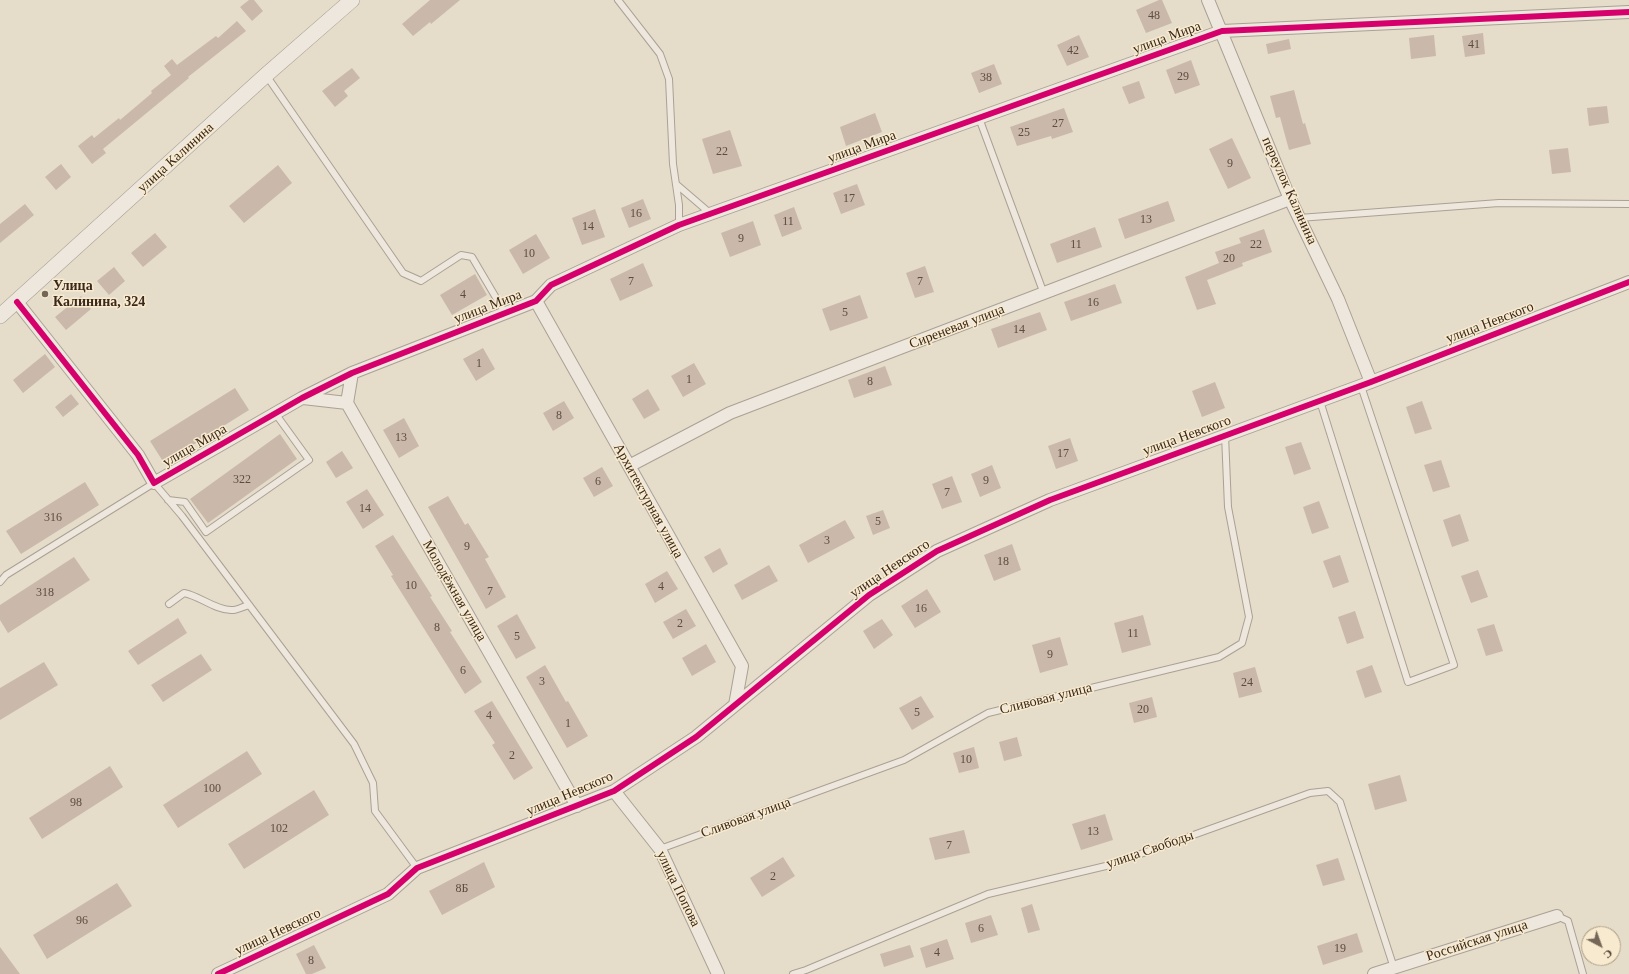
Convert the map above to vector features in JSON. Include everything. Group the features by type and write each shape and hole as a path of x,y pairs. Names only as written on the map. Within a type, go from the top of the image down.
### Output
{"street":[{"name":"улица Калинина","path":"0,316 266,75 352,0"},
{"name":"переулок Калинина","path":"1208,0 1290,199 1338,300 1366,384"},
{"name":"улица Мира","path":"154,483 302,398 352,373 536,301 551,285 678,225 1222,31 1629,12"},
{"name":"Сиреневая улица","path":"629,466 730,414 1290,199"},
{"name":"улица Невского","path":"218,974 388,894 417,868 614,791 696,737 869,595 936,551 1050,500 1366,384 1629,282"},
{"name":"Архитектурная улица","path":"536,301 742,666 735,705"},
{"path":"17,302 138,455 154,483"},
{"path":"302,398 347,403 352,373"},
{"name":"Молодёжная улица","path":"347,403 577,806"},
{"name":"улица Попова","path":"614,791 660,849 718,974"},
{"name":"Российская улица","path":"1374,974 1558,916"}],"lane":[{"path":"618,0 660,54 669,79 672,164 680,204 678,225"},
{"path":"266,75 403,273 421,281 461,255 472,257 505,313"},
{"path":"979,118 1044,294"},
{"path":"676,184 711,214"},
{"path":"1299,218 1499,203 1629,204"},
{"path":"1320,400 1408,682 1454,665 1366,384"},
{"path":"168,500 185,502 206,532 309,460 275,413"},
{"name":"Сливовая улица","path":"660,849 904,760 988,713 1219,657 1242,643 1249,616 1228,507 1225,435"},
{"path":"0,582 6,575 154,483 249,605 354,744 373,783 374,810 417,868"},
{"path":"169,604 184,592 194,595 221,608 232,610 249,605"},
{"name":"улица Свободы","path":"793,974 806,970 988,894 1110,865 1310,793 1328,791 1340,802 1394,968"},
{"path":"1558,916 1568,921 1583,974"}],"building":[{"path":"249,0 254,0 263,11 252,21 240,7"},
{"path":"430,0 460,0 431,24 430,22 413,36 402,24"},
{"path":"1162,0 1172,23 1146,33 1136,10"},
{"path":"237,21 246,31 188,77 189,78 103,149 106,153 92,164 78,146 92,135 94,138 119,118 120,120 152,93 151,91 171,75 164,66 172,59 177,65 216,36 218,38"},
{"path":"1483,33 1485,54 1465,57 1462,36"},
{"path":"1079,35 1089,57 1067,66 1057,45"},
{"path":"1434,35 1436,56 1411,59 1409,38"},
{"path":"1289,39 1291,49 1268,54 1266,44"},
{"path":"1191,60 1200,85 1175,94 1166,70"},
{"path":"994,64 1002,84 979,93 971,73"},
{"path":"352,68 360,78 344,91 348,96 335,107 322,91"},
{"path":"1139,81 1145,98 1129,104 1122,87"},
{"path":"1294,90 1303,124 1305,123 1311,144 1289,150 1280,117 1276,118 1270,96"},
{"path":"1607,106 1609,123 1589,126 1587,108"},
{"path":"1064,108 1073,132 1052,139 1051,136 1017,146 1010,127"},
{"path":"875,113 882,132 846,146 840,127"},
{"path":"730,130 742,166 713,174 702,139"},
{"path":"1232,138 1251,178 1228,189 1209,149"},
{"path":"1568,148 1571,172 1552,174 1549,150"},
{"path":"61,164 71,177 56,190 45,177"},
{"path":"278,165 292,183 244,223 229,206"},
{"path":"857,184 865,205 841,214 833,193"},
{"path":"643,199 651,219 629,228 621,208"},
{"path":"1168,201 1175,221 1125,239 1118,219"},
{"path":"25,204 34,215 0,243 0,224"},
{"path":"794,207 802,229 782,237 774,215"},
{"path":"595,209 605,237 582,245 572,218"},
{"path":"753,221 761,245 730,257 721,233"},
{"path":"1095,227 1102,247 1057,263 1050,244"},
{"path":"1264,229 1272,252 1242,263 1243,266 1207,280 1216,304 1197,310 1185,277 1219,263 1215,252 1241,243 1239,238"},
{"path":"155,233 167,247 143,267 131,253"},
{"path":"536,234 550,258 523,274 509,250"},
{"path":"643,263 653,286 620,301 610,279"},
{"path":"925,266 934,292 915,298 906,273"},
{"path":"114,267 125,281 109,295 97,281"},
{"path":"475,274 487,295 452,315 440,295"},
{"path":"1115,284 1122,303 1071,321 1064,302"},
{"path":"860,295 868,318 830,331 822,309"},
{"path":"81,296 91,309 66,330 55,317"},
{"path":"1040,312 1047,330 998,348 991,329"},
{"path":"483,348 495,369 476,381 463,359"},
{"path":"45,354 55,367 23,393 13,380"},
{"path":"694,363 706,384 683,397 671,376"},
{"path":"885,366 892,385 854,398 848,380"},
{"path":"1215,382 1225,408 1202,417 1192,391"},
{"path":"235,388 249,410 164,463 150,441"},
{"path":"648,389 660,410 644,419 632,399"},
{"path":"71,394 79,404 63,417 55,407"},
{"path":"564,401 574,418 553,431 543,413"},
{"path":"1422,401 1432,429 1415,434 1406,407"},
{"path":"404,418 419,446 399,458 383,430"},
{"path":"280,434 297,459 208,523 190,499"},
{"path":"1070,438 1078,461 1056,469 1048,446"},
{"path":"1301,442 1311,469 1294,475 1285,447"},
{"path":"342,451 353,468 336,478 326,462"},
{"path":"1441,460 1450,487 1433,492 1424,465"},
{"path":"992,465 1001,488 980,497 971,474"},
{"path":"602,467 613,486 594,497 583,478"},
{"path":"952,476 962,502 942,509 932,484"},
{"path":"85,482 99,505 21,554 6,531"},
{"path":"367,489 384,515 363,529 346,502"},
{"path":"448,496 465,525 468,523 489,557 485,559 506,597 486,609 428,507"},
{"path":"1319,501 1329,528 1312,534 1303,507"},
{"path":"883,510 890,528 873,535 866,516"},
{"path":"1460,514 1469,541 1452,547 1443,520"},
{"path":"845,520 855,538 808,563 799,545"},
{"path":"393,535 432,596 430,597 452,631 450,632 482,682 465,694 391,576 393,575 375,546"},
{"path":"1012,544 1021,570 994,581 984,555"},
{"path":"720,548 728,564 713,573 704,557"},
{"path":"1340,555 1349,582 1333,588 1323,561"},
{"path":"74,557 90,580 8,633 0,620 0,605"},
{"path":"769,565 778,581 742,600 734,585"},
{"path":"1478,570 1488,597 1471,603 1461,576"},
{"path":"667,571 678,589 655,603 645,584"},
{"path":"927,589 941,612 915,628 901,606"},
{"path":"686,609 696,626 673,639 663,622"},
{"path":"1355,611 1364,638 1347,644 1338,617"},
{"path":"517,614 536,648 516,659 497,626"},
{"path":"1143,615 1151,645 1122,653 1114,623"},
{"path":"178,618 187,633 138,665 128,651"},
{"path":"882,619 893,635 874,649 863,631"},
{"path":"1494,624 1503,651 1486,656 1477,629"},
{"path":"1060,637 1068,665 1040,673 1032,645"},
{"path":"706,644 716,662 692,676 682,658"},
{"path":"201,654 212,670 163,702 151,685"},
{"path":"44,662 58,685 0,720 0,688"},
{"path":"545,665 566,702 568,701 588,736 567,748 526,677"},
{"path":"1372,665 1382,692 1365,698 1356,671"},
{"path":"1255,667 1262,692 1239,698 1233,673"},
{"path":"921,696 934,717 912,730 899,708"},
{"path":"1152,697 1157,717 1134,723 1129,703"},
{"path":"492,701 533,768 514,780 492,745 495,743 474,711"},
{"path":"1017,737 1022,756 1004,761 999,742"},
{"path":"974,747 979,768 959,773 953,753"},
{"path":"247,751 262,774 178,828 163,805"},
{"path":"110,766 123,787 42,839 29,818"},
{"path":"1400,775 1407,801 1375,810 1368,784"},
{"path":"314,790 329,815 244,869 228,844"},
{"path":"1105,814 1113,840 1081,850 1072,824"},
{"path":"964,830 970,853 935,860 929,838"},
{"path":"783,857 795,876 762,897 750,878"},
{"path":"1338,858 1345,880 1323,886 1316,865"},
{"path":"484,862 495,887 442,915 429,891"},
{"path":"117,883 132,906 47,959 33,935"},
{"path":"1032,904 1040,930 1028,933 1021,908"},
{"path":"991,915 998,935 971,943 965,923"},
{"path":"1357,933 1363,952 1323,965 1317,946"},
{"path":"947,939 954,959 926,968 920,948"},
{"path":"314,945 326,968 312,974 306,974 296,954"},
{"path":"910,945 914,957 884,967 880,954"},
{"path":"0,947 20,974 0,974"}],"cycle path":[{"path":"17,302 138,455 154,483 302,398 352,373 536,301 551,285 679,225 1222,31 1629,12"},
{"path":"218,974 388,894 417,868 614,791 696,737 869,595 937,551 1050,500 1371,382 1629,282"}],"place":[{"name":"Улица Калинина, 324","path":"45,294"}]}
